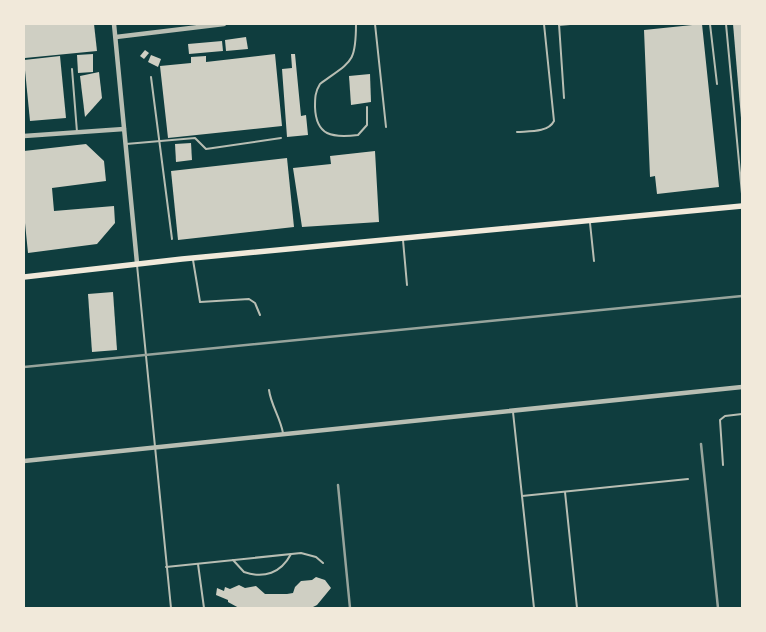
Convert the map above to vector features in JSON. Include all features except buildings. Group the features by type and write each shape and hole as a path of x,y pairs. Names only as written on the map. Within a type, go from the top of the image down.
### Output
{"main road":[{"path":"24,277 193,258 742,206"}],"street":[{"path":"114,24 137,264"},
{"path":"116,37 202,25 224,24"},
{"path":"24,136 124,129"},
{"path":"24,461 742,387"}],"lane":[{"path":"356,24 356,49 351,61 316,89 314,96 317,124 320,129 332,135 358,135 367,125 367,107"},
{"path":"375,24 386,127"},
{"path":"517,132 546,129 554,121 544,24"},
{"path":"564,98 559,24 570,24"},
{"path":"710,24 717,84"},
{"path":"726,24 742,194"},
{"path":"72,69 77,132"},
{"path":"151,77 172,239"},
{"path":"126,144 195,138 206,149 280,138"},
{"path":"590,220 594,261"},
{"path":"402,238 407,286"},
{"path":"193,258 200,302 249,299 255,303 260,315"},
{"path":"137,264 170,608"},
{"path":"269,390 271,401 280,418 283,435"},
{"path":"512,410 534,608"},
{"path":"723,465 720,420 725,416 742,414"},
{"path":"522,496 688,479"},
{"path":"565,492 577,608"},
{"path":"166,567 291,554 310,554 324,563"},
{"path":"233,560 244,572 263,575 283,566 291,554"},
{"path":"198,564 204,608"}],"railway":[{"path":"24,367 742,296"},
{"path":"701,444 718,608"},
{"path":"338,485 350,608"}]}
